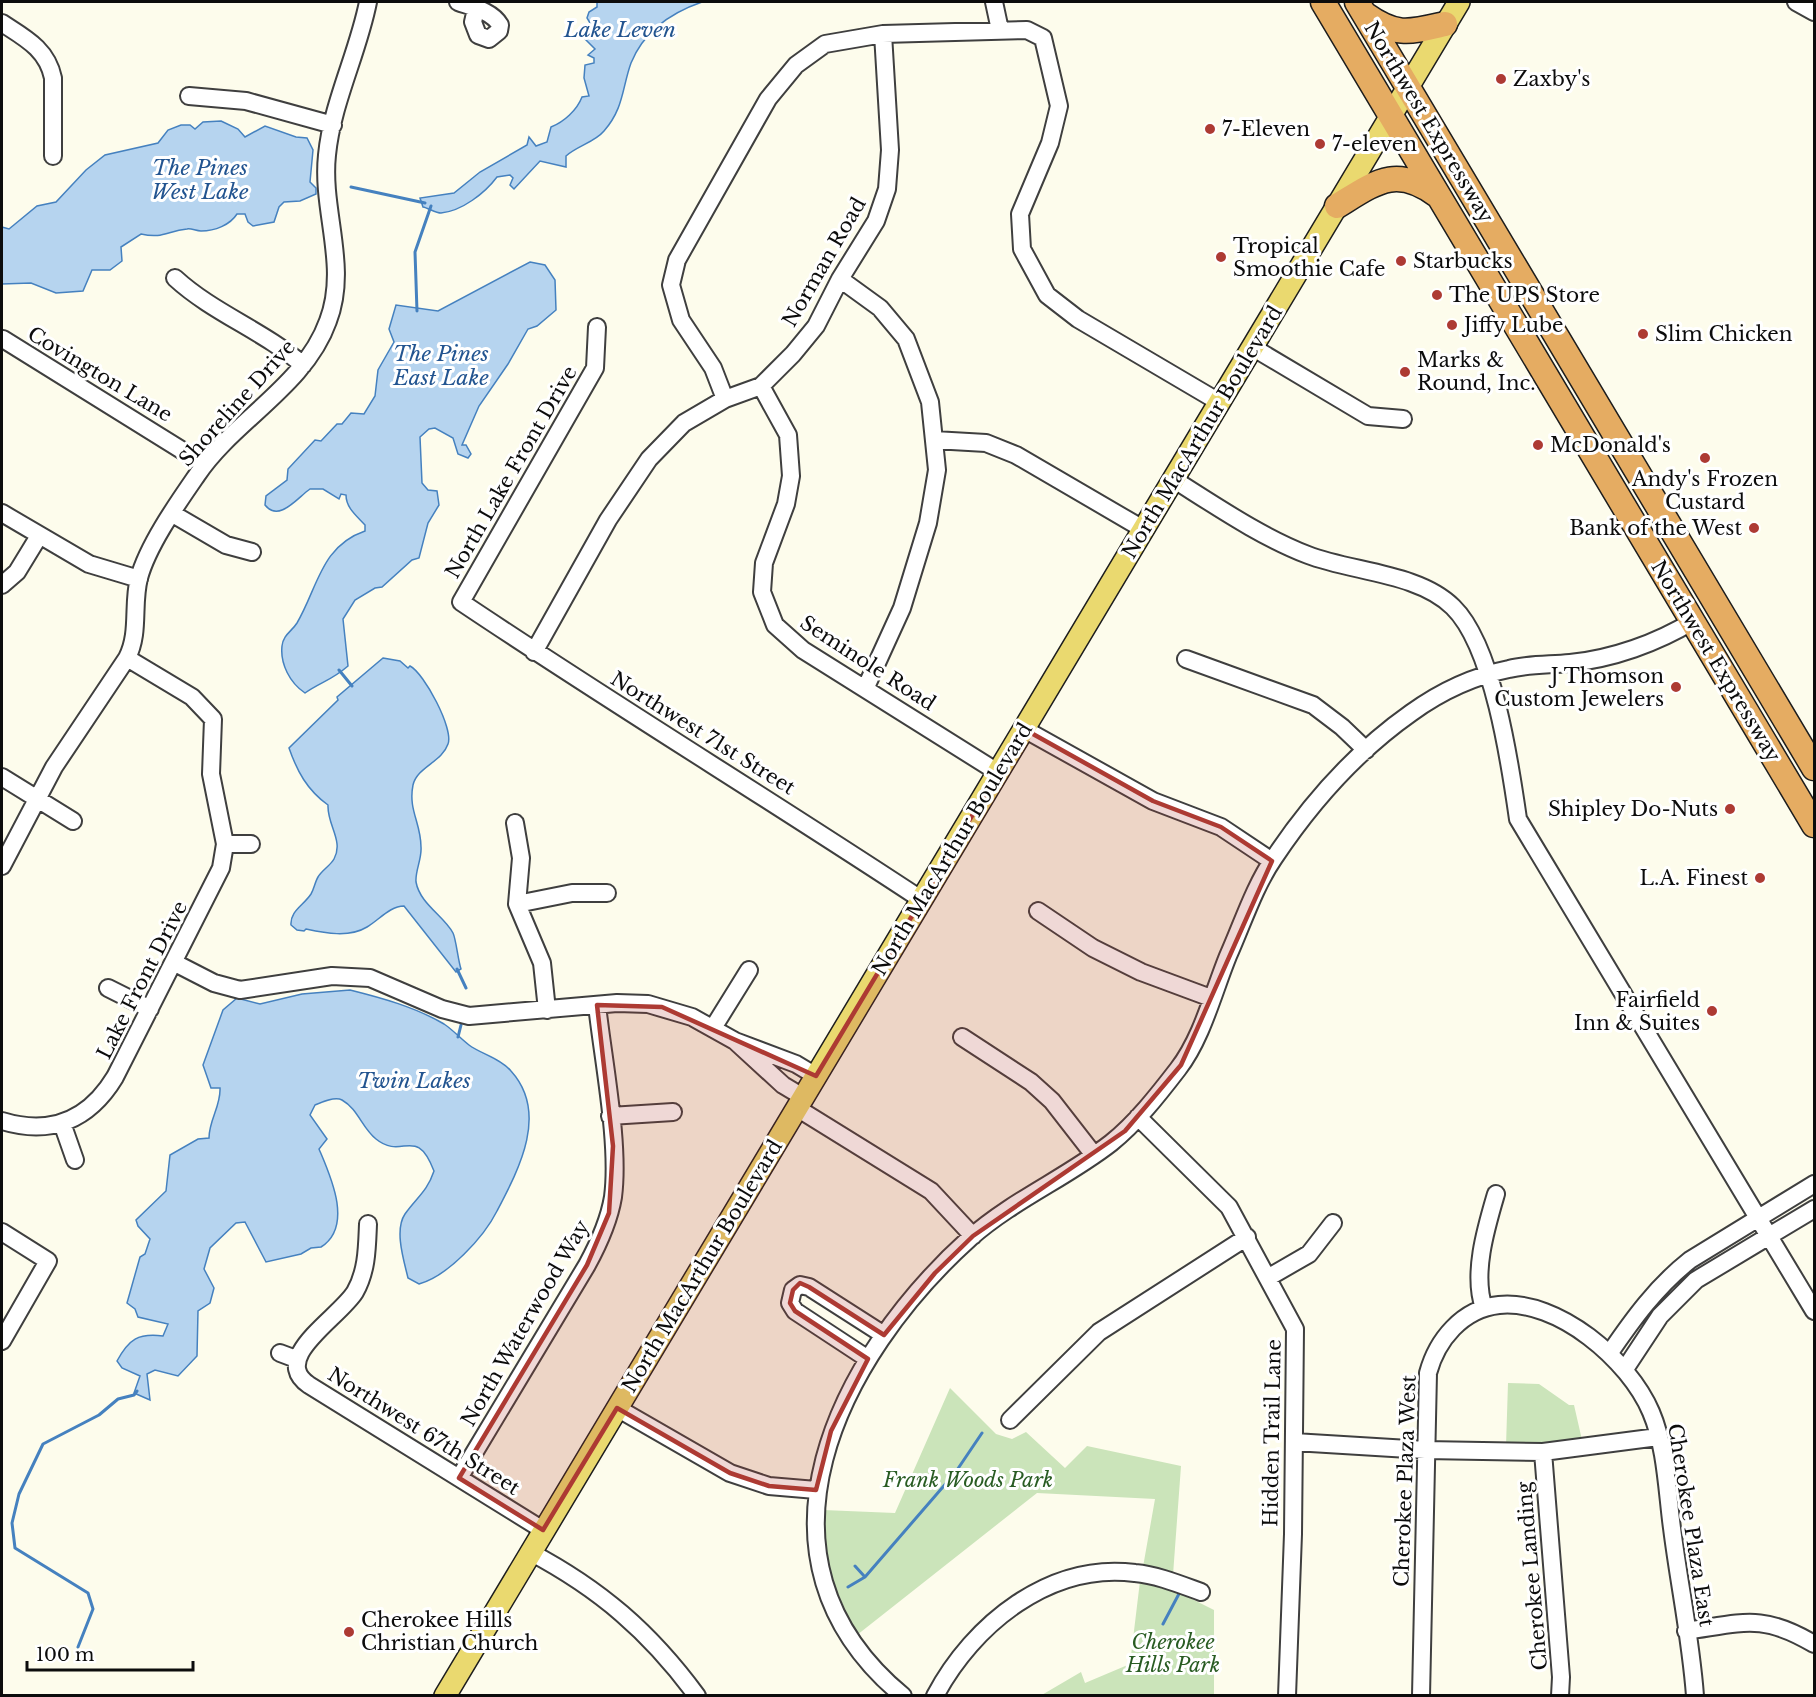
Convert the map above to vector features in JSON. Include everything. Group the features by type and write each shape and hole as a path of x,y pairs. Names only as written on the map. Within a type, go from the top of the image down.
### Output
{"highway":[{"name":"Northwest Expressway","path":"1323,2 1815,825"},
{"name":"Northwest Expressway","path":"1361,7 1649,492 1808,747"},
{"path":"1361,7 1382,26 1396,31 1446,24"},
{"path":"1337,206 1379,181 1397,178 1415,181 1440,197"},
{"path":"1547,378 1597,420 1609,423"},
{"path":"1585,440 1593,439 1604,444 1649,492"},
{"path":"1775,760 1808,747"}],"main road":[{"name":"North MacArthur Boulevard","path":"453,1693 543,1530 999,773 1218,402 1459,2"}],"street":[{"name":"Shoreline Drive","path":"2,866 36,799 76,734 128,658 134,639 139,579 147,558 173,514 204,464 303,365 321,338 335,293 336,261 326,171 333,124 368,2"},
{"path":"458,2 476,9"},
{"path":"994,2 1000,30"},
{"path":"1797,2 1815,12"},
{"path":"2,23 38,48 51,66 53,156"},
{"path":"725,399 714,368 681,320 671,285 677,260 768,99 796,64 825,44 882,34 1027,30 1043,38 1059,106 1050,143 1020,214 1022,249 1047,295 1078,319 1218,402"},
{"name":"Norman Road","path":"534,652 608,520 648,459 684,423 725,399 762,386 816,326 840,279 876,221 886,189 890,150 882,34"},
{"path":"189,96 246,101 333,124"},
{"path":"175,278 192,294 288,352 303,365"},
{"path":"840,279 880,308 906,339 930,402 937,470 928,523 902,608 866,687"},
{"name":"North Lake Front Drive","path":"461,602 595,368 597,327"},
{"name":"Covington Lane","path":"3,339 204,464"},
{"path":"1252,347 1368,416 1403,419"},
{"name":"Seminole Road","path":"762,386 788,435 791,476 786,504 764,563 762,592 776,625 803,650 866,687 999,773"},
{"path":"934,440 986,443 1016,455 1143,529"},
{"path":"1173,479 1267,535 1304,553 1340,566 1405,581 1434,593 1453,607 1464,620 1477,645 1487,674 1508,750 1518,819 1815,1311"},
{"path":"2,513 89,564 139,579"},
{"path":"173,514 226,545 252,552"},
{"path":"2,585 18,572 39,536"},
{"name":"Northwest 71st Street","path":"461,602 534,652 760,792 922,900"},
{"path":"903,1695 876,1670 855,1644 832,1601 818,1549 816,1490 831,1431 868,1359 884,1335 935,1273 973,1236 1009,1208 1094,1155 1138,1118 1181,1065 1272,861 1323,795 1366,750 1422,705 1453,688 1487,674 1530,665 1569,663 1600,658 1668,636 1693,621"},
{"name":"Lake Front Drive","path":"2,1120 33,1127 62,1123 88,1110 107,1090 175,963 214,887 221,868 225,844 211,774 215,728 208,711 192,697 128,658"},
{"path":"1186,659 1313,705 1342,726 1366,750"},
{"path":"1024,729 1153,801 1191,814 1231,833 1272,861"},
{"path":"2,777 73,821"},
{"path":"515,823 521,858 517,904 542,963 547,1010"},
{"path":"225,844 250,844"},
{"path":"517,904 572,893 607,893"},
{"path":"1038,912 1094,948 1141,972 1211,998"},
{"path":"175,963 233,989 248,989 332,976 359,977 380,981 442,1009 469,1016 635,1003 662,1007 713,1028 735,1041 796,1064 816,1076"},
{"path":"713,1028 749,970"},
{"path":"108,988 150,1009"},
{"name":"North Waterwood Way","path":"459,1478 598,1245 609,1213 614,1187 610,1116 597,1005"},
{"path":"962,1037 1006,1063 1031,1082 1052,1101 1094,1155"},
{"path":"735,1041 746,1054 783,1084 800,1102 930,1191 973,1236"},
{"path":"610,1116 673,1112"},
{"name":"Hidden Trail Lane","path":"1138,1118 1229,1207 1269,1277 1294,1329 1294,1442 1287,1695"},
{"path":"62,1123 75,1160"},
{"path":"1609,1354 1646,1302 1673,1274 1759,1217 1815,1184"},
{"path":"1484,1308 1478,1282 1489,1217 1496,1194"},
{"path":"1625,1369 1660,1316 1686,1289 1815,1209"},
{"path":"1269,1277 1310,1254 1334,1223"},
{"name":"Northwest 67th Street","path":"368,1224 367,1254 359,1284 347,1304 301,1350 288,1356 302,1381 543,1530"},
{"path":"2,1232 48,1261 2,1341"},
{"path":"1010,1420 1099,1332 1246,1237"},
{"path":"868,1359 795,1311 790,1303 793,1290 800,1285 809,1287 884,1335"},
{"name":"Cherokee Plaza West","path":"1421,1695 1426,1384 1431,1360 1449,1331 1484,1308 1517,1305 1544,1311 1587,1336 1625,1369"},
{"name":"Cherokee Plaza East","path":"1625,1369 1644,1396 1658,1437 1695,1695"},
{"path":"617,1408 730,1473 769,1486 816,1490"},
{"path":"1294,1442 1425,1450 1544,1452 1658,1437"},
{"name":"Cherokee Landing","path":"1544,1452 1562,1677 1560,1695"},
{"path":"530,1552 570,1575 615,1607 650,1637 697,1695"},
{"path":"935,1695 962,1655 990,1625 1020,1601 1066,1578 1101,1572 1134,1572 1201,1592"},
{"path":"1686,1631 1768,1623 1786,1628 1815,1644"}],"highlighted area":[{"path":"1024,729 1153,801 1221,827 1272,861 1181,1065 1125,1131 973,1236 935,1273 884,1335 809,1287 800,1283 793,1290 790,1303 795,1311 868,1359 831,1431 816,1490 769,1486 730,1473 617,1408 543,1530 459,1478 587,1265 609,1213 613,1146 597,1005 662,1007 816,1076"}],"green space":[{"path":"1508,1383 1539,1384 1569,1405 1574,1405 1582,1440 1506,1446"},
{"name":"Frank Woods Park","path":"950,1388 996,1434 1012,1439 1026,1432 1065,1468 1087,1446 1181,1466 1173,1575 1143,1567 1155,1499 1037,1493 857,1635 832,1581 827,1560 823,1510 895,1513"},
{"name":"Cherokee Hills Park","path":"1140,1581 1174,1590 1214,1610 1214,1695 1040,1696 1081,1672 1085,1683 1130,1664"}],"water":[{"name":"Lake Leven","path":"597,2 702,2 669,18 643,42 631,63 619,106 611,122 600,135 566,156 566,167 540,161 514,189 510,185 513,178 510,175 497,177 480,195 457,209 441,213 423,207 420,198 454,193 480,172 527,145 529,137 536,146 547,142 551,127 570,115 582,97 589,96 584,78 585,65 594,63 594,58 588,55 595,49 584,38 585,32 593,28 587,18 589,12 597,7"},
{"name":"The Pines West Lake","path":"221,121 238,129 245,137 265,126 296,137 307,138 313,150 310,182 316,188 316,194 300,201 284,202 279,207 274,222 253,226 248,222 245,214 237,214 222,227 212,230 189,229 160,235 141,234 121,247 122,261 110,270 92,270 83,291 56,293 31,283 2,284 2,227 9,229 37,206 56,202 86,170 105,155 158,143 168,130 181,125 190,125 195,129 203,122"},
{"name":"The Pines East Lake","path":"530,262 545,265 555,280 556,310 537,326 528,329 508,364 479,406 462,445 466,445 471,454 468,458 458,454 453,438 435,428 429,429 420,437 422,483 428,490 437,491 439,505 428,523 419,558 412,560 382,587 375,588 355,600 343,619 348,666 305,693 295,684 284,666 283,642 297,623 330,557 350,538 365,531 365,525 350,508 346,495 341,494 339,499 323,489 310,489 288,507 276,511 270,510 265,505 266,496 287,480 288,469 315,440 321,441 337,424 342,424 351,413 364,414 375,396 378,370 394,342 389,329 396,305 438,311"},
{"path":"383,658 400,661 416,671 430,690 447,726 448,744 441,755 415,779 412,802 421,847 416,874 418,890 453,933 461,969 456,972 404,906 394,908 367,927 353,933 329,933 306,929 304,931 297,930 291,925 295,912 311,894 317,879 334,859 337,846 328,805 304,780 289,748 338,700 337,697"},
{"name":"Twin Lakes","path":"350,990 410,1008 444,1024 469,1045 507,1067 522,1087 528,1105 527,1141 514,1177 497,1211 474,1243 442,1273 419,1284 408,1278 401,1246 400,1228 405,1214 425,1189 434,1171 427,1157 421,1149 415,1146 394,1147 376,1139 352,1108 342,1100 332,1099 315,1105 310,1115 327,1139 319,1149 329,1172 338,1214 331,1238 321,1247 266,1262 245,1222 236,1223 210,1248 204,1269 214,1288 210,1303 198,1311 197,1356 178,1376 155,1370 147,1374 150,1400 134,1393 140,1376 122,1368 117,1361 126,1347 135,1339 163,1336 168,1324 138,1317 135,1309 127,1303 140,1257 145,1254 150,1239 138,1226 136,1220 166,1191 170,1155 198,1139 209,1138 219,1101 220,1088 211,1088 203,1065 223,1010 237,998 260,1004 302,994"}],"waterway":[{"path":"351,187 425,203"},
{"path":"417,311 415,252 431,206"},
{"path":"339,670 352,686"},
{"path":"457,969 466,988"},
{"path":"458,1037 461,1025"},
{"path":"78,1647 93,1609 88,1593 15,1548 12,1523 19,1494 43,1444 99,1415 118,1399 134,1395 137,1391"},
{"path":"848,1587 865,1577 955,1473 982,1433"},
{"path":"855,1566 865,1577"},
{"path":"1163,1624 1181,1590"}],"place":[{"name":"Zaxby's","path":"1501,79"},
{"name":"7-Eleven","path":"1210,129"},
{"name":"7-eleven","path":"1320,144"},
{"name":"Tropical Smoothie Cafe","path":"1221,257"},
{"name":"Starbucks","path":"1401,261"},
{"name":"The UPS Store","path":"1437,295"},
{"name":"Jiffy Lube","path":"1452,325"},
{"name":"Slim Chicken","path":"1643,334"},
{"name":"Marks & Round, Inc.","path":"1405,372"},
{"name":"McDonald's","path":"1538,445"},
{"name":"Andy's Frozen Custard","path":"1705,458"},
{"name":"Bank of the West","path":"1754,528"},
{"name":"J Thomson Custom Jewelers","path":"1676,687"},
{"name":"Shipley Do-Nuts","path":"1730,809"},
{"name":"L.A. Finest","path":"1760,878"},
{"name":"Fairfield Inn & Suites","path":"1712,1011"},
{"name":"Cherokee Hills Christian Church","path":"349,1632"}]}
